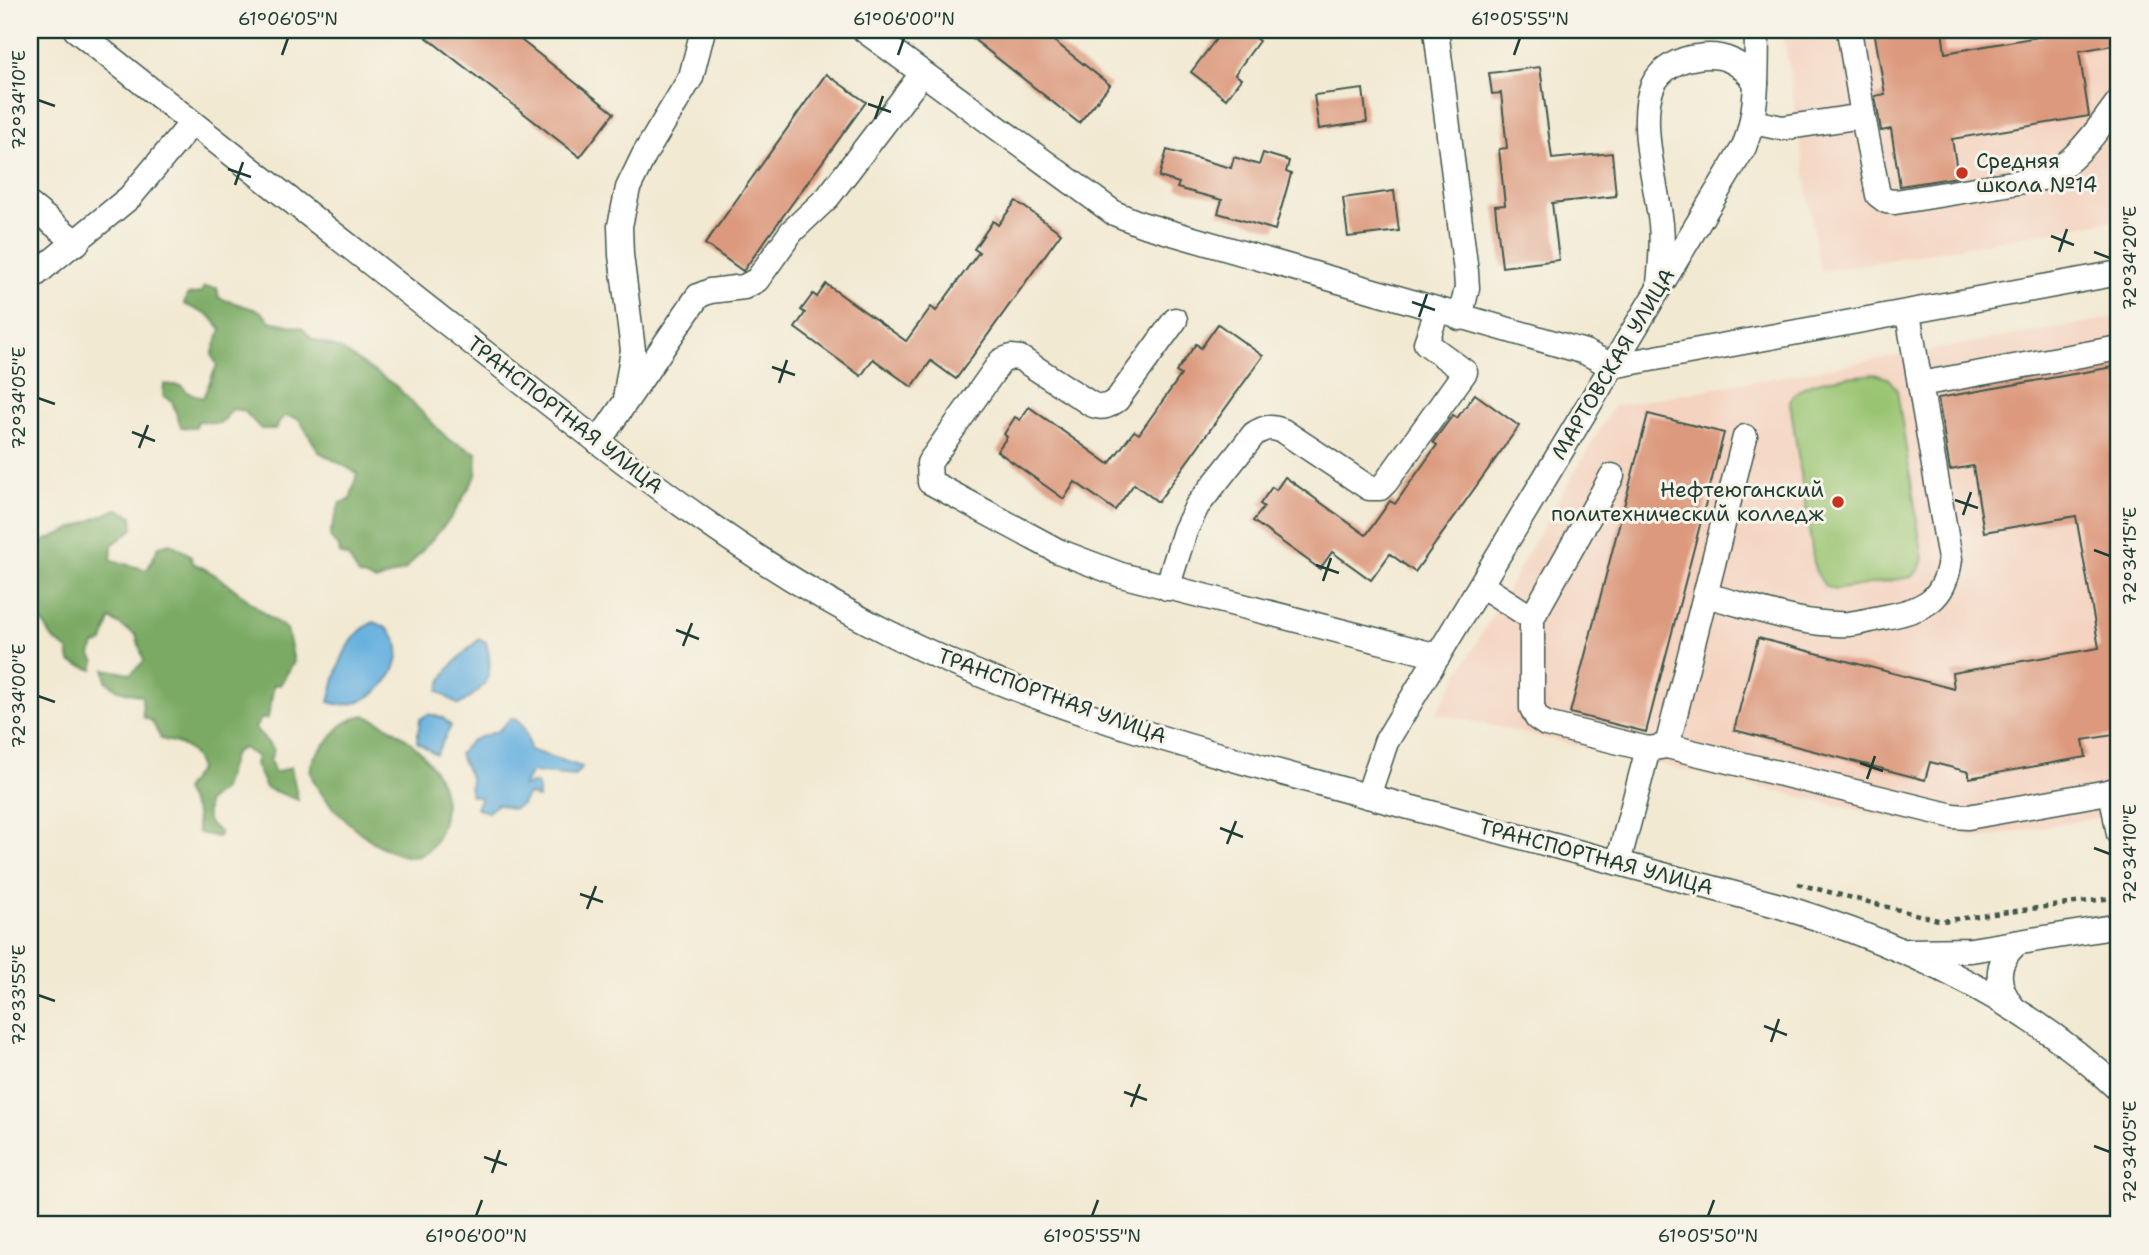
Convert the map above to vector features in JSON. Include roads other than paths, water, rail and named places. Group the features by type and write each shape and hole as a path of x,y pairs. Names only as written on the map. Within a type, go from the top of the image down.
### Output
{"street":[{"name":"ТРАНСПОРТНАЯ УЛИЦА","path":"76,30 598,442 754,556 816,595 887,632 1025,691 1252,764 1793,910 1904,950 2015,1010 2088,1061 2119,1090"},
{"path":"623,405 633,351 620,226 628,188 644,155 673,112 691,77 703,30"},
{"path":"1167,588 1185,531 1197,506 1254,434 1263,428 1274,427 1361,485 1380,488 1387,482 1465,372 1426,343 1467,289 1436,30"},
{"name":"МАРТОВСКАЯ УЛИЦА","path":"1368,796 1381,752 1744,147 1753,122 1757,30"},
{"path":"1849,30 1878,195 1886,201 1895,202 2043,178 2054,173 2089,142 2119,101"},
{"path":"875,33 922,74 1114,213 1141,224 1585,352 1612,366 1908,314 2119,273"},
{"path":"1659,288 1661,226 1648,124 1653,85 1672,65 1693,57 1714,55 1733,60 1746,69 1756,83"},
{"path":"598,442 698,296 710,291 744,287 757,280 792,231 828,197 922,74"},
{"path":"1753,122 1782,128 1863,116"},
{"path":"30,279 130,197 192,122"},
{"path":"30,205 77,243"},
{"path":"1705,595 1807,620 1850,624 1903,614 1922,607 1938,595 1948,577 1950,559 1908,314"},
{"path":"1175,320 1117,400 1107,407 1091,404 1020,358 1011,357 1002,361 929,463 930,482 936,488 1058,551 1111,572 1438,656"},
{"path":"1920,384 2119,348"},
{"path":"1618,863 1658,748 1705,595 1745,438"},
{"path":"1612,476 1532,618 1532,708 1537,718 1546,724 1952,816 1968,817 2115,791 2119,834"},
{"path":"1481,585 1532,618"},
{"path":"1904,950 1971,950 2119,926"},
{"path":"2015,1010 2002,990 1998,975 2005,955 2017,943"}],"water":[{"path":"374,622 390,632 398,645 397,661 391,676 379,689 364,699 347,704 329,702 338,668 348,646 355,636"},
{"path":"479,639 486,642 489,654 487,679 477,692 459,705 438,691 449,669"},
{"path":"428,714 443,718 451,726 436,754 417,742 420,719"},
{"path":"511,718 523,726 530,750 582,767 575,776 531,772 523,786 534,783 538,785 538,798 528,794 522,804 513,809 497,804 488,812 476,808 481,798 470,795 471,779 459,754 472,740 498,731"}],"place":[{"name":"Средняя школа №14","path":"1962,173"},
{"name":"Нефтеюганский политехнический колледж","path":"1838,502"}]}
